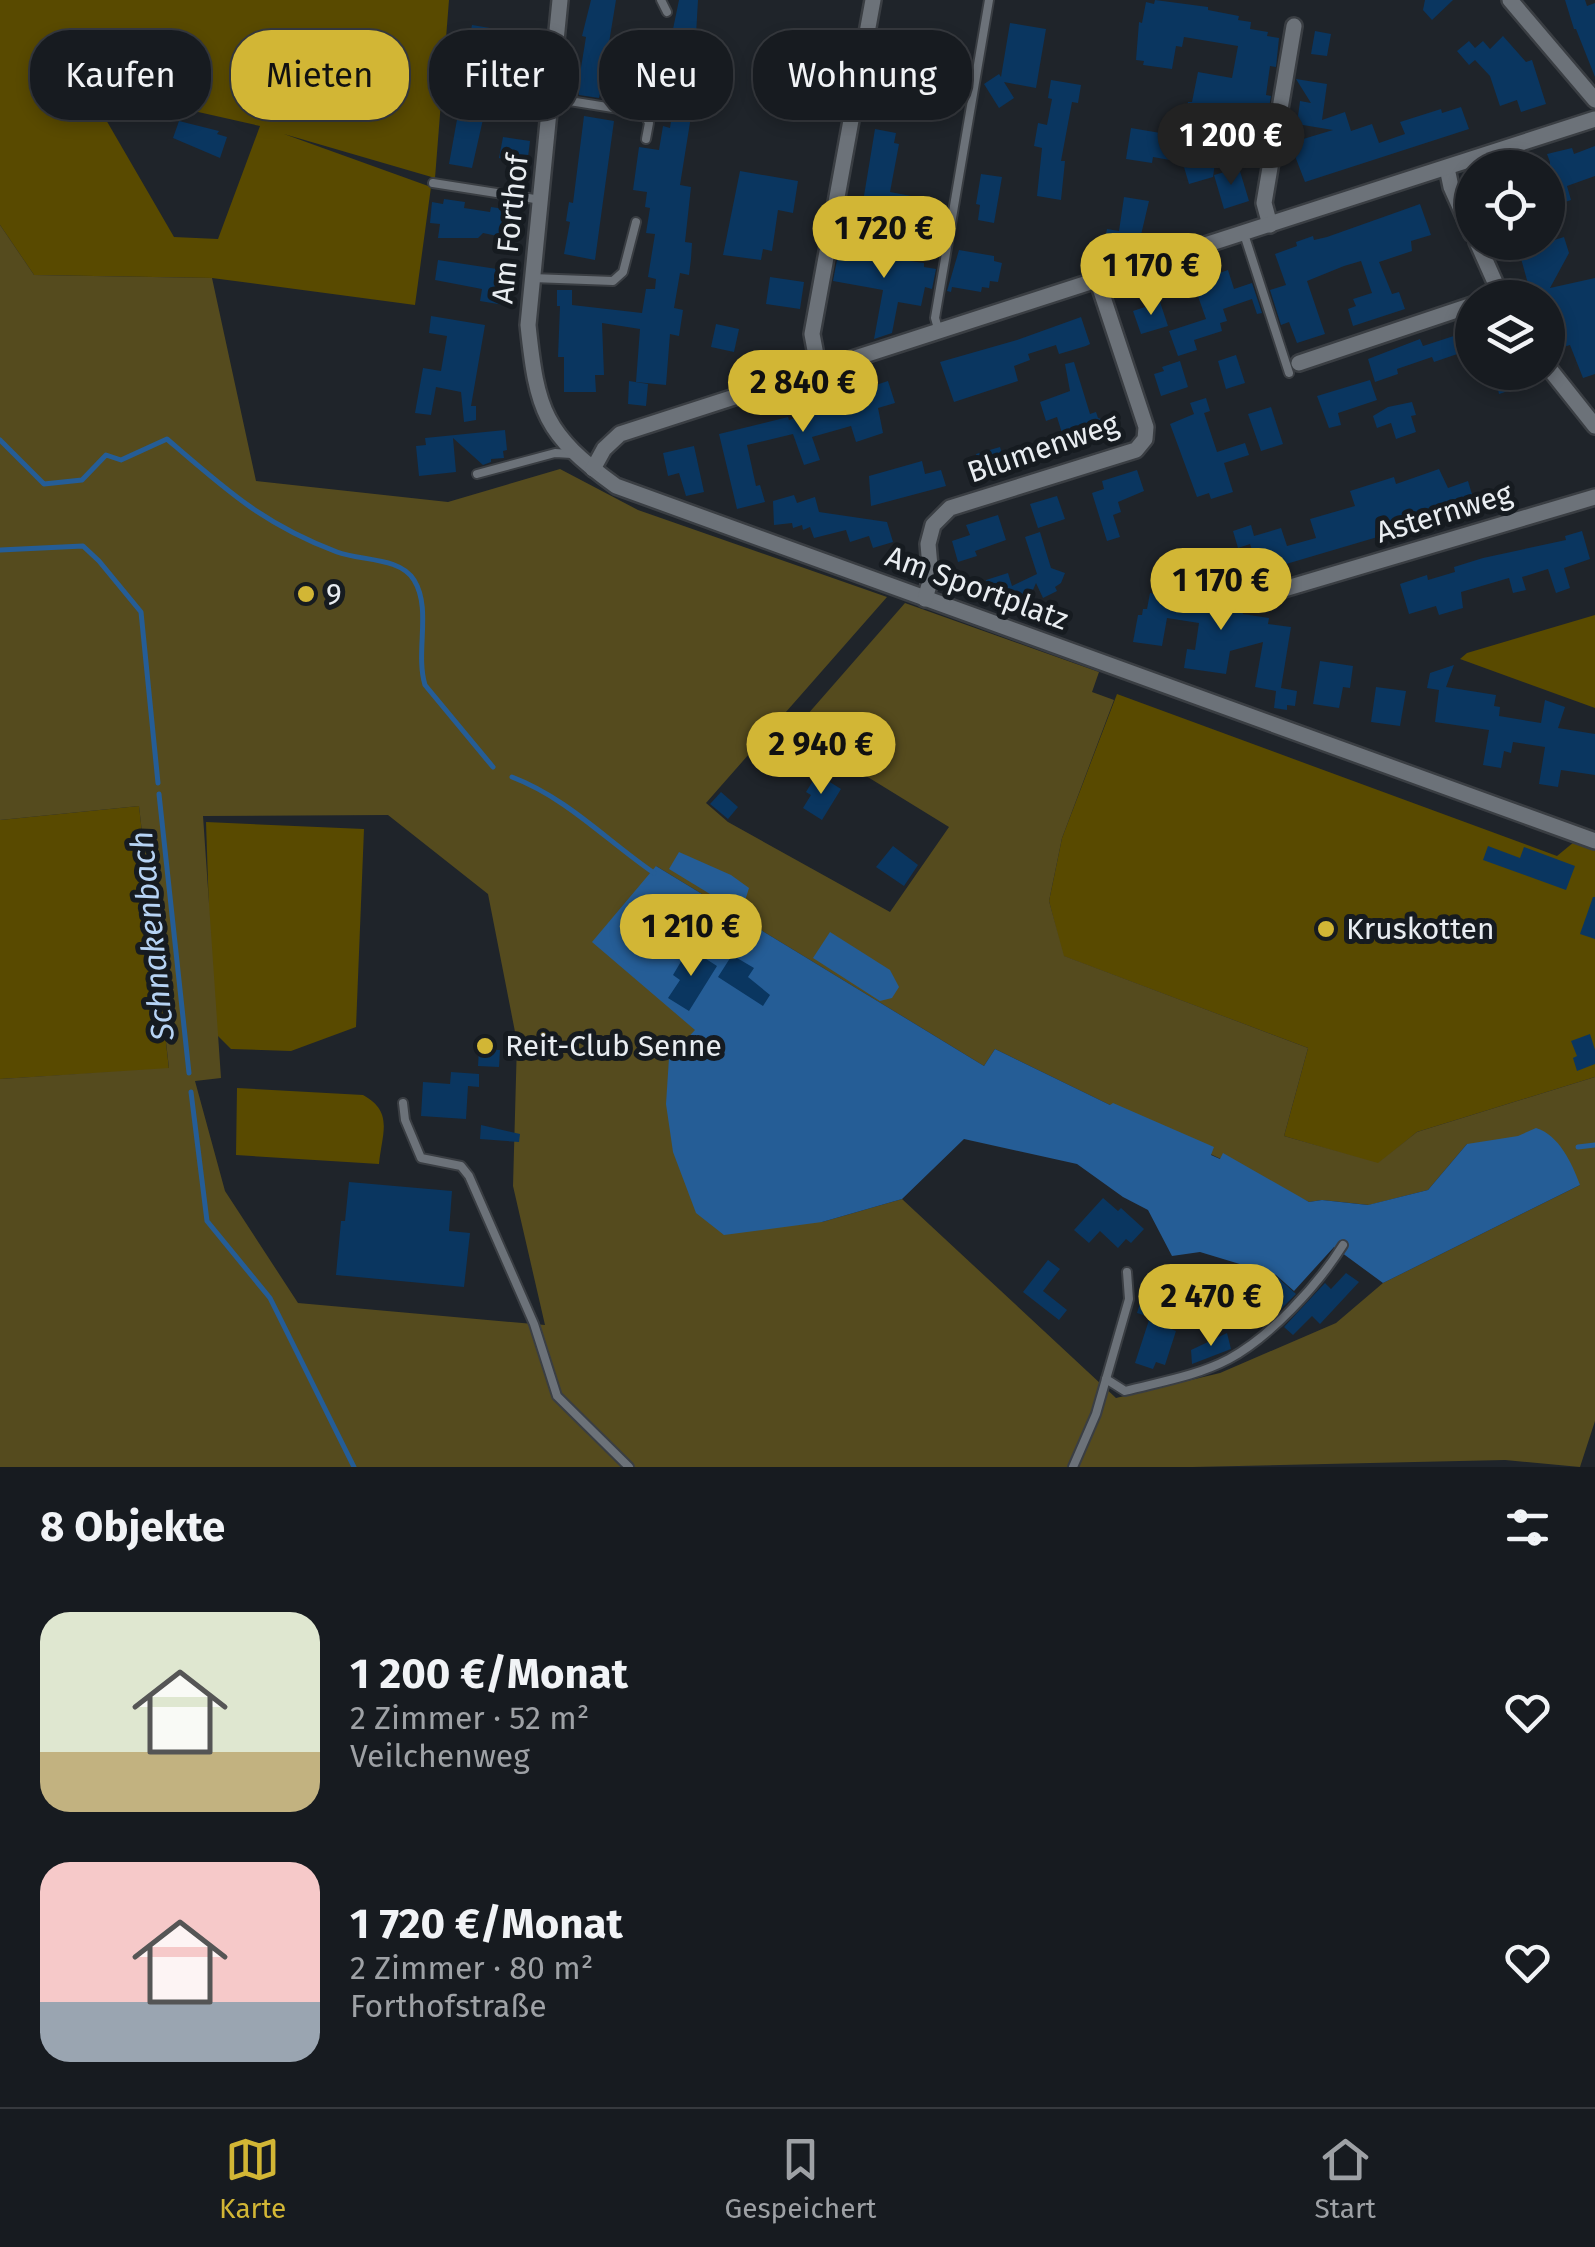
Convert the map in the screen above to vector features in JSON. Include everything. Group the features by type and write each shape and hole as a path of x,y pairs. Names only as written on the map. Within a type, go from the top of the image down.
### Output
{"street":[{"name":"Am Forthof","path":"557,30 560,0"},
{"path":"819,371 812,334 873,0"},
{"path":"1510,0 1595,100"},
{"path":"1270,224 1264,204 1294,26"},
{"path":"593,470 604,450 620,434 1595,119"},
{"name":"Am Forthof","path":"549,120 528,324 533,372 546,418 572,454"},
{"path":"1447,168 1455,195"},
{"name":"Blumenweg","path":"925,598 931,578 928,544 933,525 950,508 1136,450 1145,439 1146,427 1098,282"},
{"path":"1294,368 1455,312"},
{"path":"1565,388 1595,426"},
{"name":"Am Sportplatz","path":"572,454 616,486 1595,841"},
{"name":"Asternweg","path":"1250,600 1595,497"}],"lane":[{"path":"660,0 667,12"},
{"path":"939,332 935,318 989,0"},
{"path":"646,139 648,120"},
{"path":"434,183 541,200"},
{"path":"532,278 613,281 623,272 636,222"},
{"path":"1243,234 1294,368"},
{"path":"477,474 555,453 572,454"},
{"path":"403,1103 405,1120 420,1158 461,1166 469,1176 534,1324 557,1396 629,1467"},
{"path":"1106,1379 1125,1391 1228,1360 1268,1332 1327,1270 1342,1246"},
{"path":"1072,1467 1096,1414 1129,1299 1127,1272"}],"shaded area":[{"path":"0,0 449,0 447,30 429,30 429,120 440,120 435,178 284,134 431,187 415,305 212,278 34,275 0,225","holes":["30,30 211,30 211,115 231,119 231,30 409,30 409,120 233,120 260,126 218,239 174,237 106,120 30,120"]},
{"path":"0,225 34,275 212,278 256,481 448,502 560,469 638,510 887,597 706,803 728,822 890,912 949,827 793,731 905,603 1099,672 1092,692 1114,700 1062,838 1049,901 1064,956 1308,1048 1284,1136 1378,1163 1417,1132 1595,1077 1595,1421 1580,1467 1505,1460 1193,1467 0,1467 0,1079 169,1068 139,806 0,820","holes":["388,815 488,894 517,1042 513,1186 545,1325 298,1303 225,1191 195,1081 221,1078 203,816","656,866 984,1066 995,1049 1309,1202 1369,1205 1428,1190 1467,1144 1580,1185 1383,1283 1336,1323 1220,1373 1116,1398 902,1199 822,1222 696,1030"]},
{"path":"1595,615 1595,708 1460,659 1467,653"},
{"name":"Kruskotten","path":"1117,694 1557,856 1574,842 1595,850 1595,1077 1417,1132 1378,1164 1284,1136 1308,1048 1063,956 1049,901 1062,838"},
{"path":"139,806 169,1069 0,1079 0,820"},
{"path":"206,822 364,829 356,1027 291,1051 231,1049 213,1031"},
{"path":"237,1088 363,1095 379,1109 384,1124 379,1164 236,1155"}],"water":[{"path":"679,852 731,875 749,888 744,904 728,905 669,869"},
{"path":"656,866 984,1066 995,1049 1110,1105 1214,1147 1211,1155 1220,1159 1223,1153 1309,1202 1368,1205 1428,1190 1467,1144 1518,1136 1536,1128 1558,1143 1580,1185 1383,1283 1334,1247 1294,1291 1276,1275 1200,1252 1172,1256 1148,1210 1077,1164 964,1139 902,1199 822,1222 724,1235 696,1213 673,1152 666,1104 669,1058 695,1030 592,942"},
{"path":"830,932 890,970 899,987 892,998 880,1001 813,958"}],"building":[{"path":"591,0 616,0 611,30 599,30 599,98 579,95 586,37 582,36"},
{"path":"679,0 698,0 696,30 673,30"},
{"path":"1155,0 1208,7 1239,16 1238,20 1251,22 1250,29 1279,38 1276,67 1270,66 1267,119 1260,117 1259,122 1238,118 1218,142 1213,177 1189,184 1184,167 1199,162 1204,130 1200,130 1201,122 1185,119 1198,72 1232,78 1238,46 1184,37 1182,47 1176,46 1172,69 1143,65 1144,61 1136,60 1139,22 1142,23 1146,2 1154,4"},
{"path":"1425,0 1453,0 1432,20 1423,10"},
{"path":"1565,0 1585,0 1587,6 1595,3 1595,77 1574,29"},
{"path":"1010,23 1046,29 1036,88 1004,82 1014,98 999,108 984,84 999,74 1001,77"},
{"path":"472,25 490,28 490,30 471,30"},
{"path":"1315,31 1331,34 1327,56 1311,54"},
{"path":"1503,36 1526,62 1532,60 1546,104 1521,112 1517,100 1500,106 1490,76 1475,60 1469,65 1457,51 1469,41 1475,48 1483,41 1490,49"},
{"path":"1296,79 1327,84 1322,120 1345,112 1351,131 1372,124 1379,143 1405,134 1400,122 1441,109 1442,113 1461,107 1469,129 1305,182 1290,143 1333,130 1297,124 1300,101 1311,103"},
{"path":"1051,80 1081,85 1078,103 1072,102 1061,161 1065,161 1061,200 1037,196 1042,148 1034,146 1038,123 1047,125"},
{"path":"584,116 614,121 595,260 564,254 569,202 573,203"},
{"path":"457,120 483,120 472,168 449,164"},
{"path":"671,120 690,120 680,185 691,187 685,242 692,243 689,275 680,273 674,308 683,310 679,336 670,334 666,385 636,382 640,329 602,323 604,375 595,375 596,392 564,392 564,357 558,357 557,290 572,290 572,305 642,313 646,289 655,289 656,279 648,277 655,234 646,233 650,208 645,207 647,192 633,190 639,147 659,150 663,126 670,128"},
{"path":"179,121 219,131 217,134 227,137 220,158 173,138"},
{"path":"1131,128 1172,135 1170,160 1153,157 1152,163 1126,159"},
{"path":"875,129 896,133 894,143 899,144 890,192 911,196 906,223 886,220 884,231 854,226 857,207 862,208"},
{"path":"503,137 530,141 527,165 499,158"},
{"path":"1595,146 1595,176 1567,186 1571,200 1565,202 1564,150 1572,148 1574,154"},
{"path":"1239,168 1249,201 1224,209 1214,175"},
{"path":"740,171 798,181 793,213 778,210 772,251 763,249 761,260 723,255"},
{"path":"981,174 1002,177 994,223 978,220 980,205 976,204"},
{"path":"1124,197 1149,201 1141,235 1122,237 1121,247 1104,244 1107,229 1119,231"},
{"path":"444,199 465,202 464,208 512,210 507,238 483,233 478,238 438,238 440,224 430,223 432,202 443,204"},
{"path":"1420,204 1431,235 1411,241 1412,251 1379,262 1392,294 1399,292 1405,309 1353,326 1348,309 1356,306 1353,299 1372,293 1361,261 1344,266 1307,281 1325,334 1297,343 1289,322 1281,325 1270,290 1286,285 1275,254 1313,236 1314,240 1327,237"},
{"path":"841,239 859,243 857,253 924,263 924,267 936,269 932,289 925,287 921,306 898,302 892,333 874,339 883,290 833,281"},
{"path":"1565,240 1569,253 1554,280 1527,280 1521,260 1565,260"},
{"path":"959,250 994,256 994,261 1002,263 998,282 990,281 989,288 982,287 981,292 952,287 951,292 947,291"},
{"path":"438,260 497,269 496,278 508,279 504,305 480,301 482,289 435,280"},
{"path":"1228,270 1234,289 1252,283 1262,313 1257,314 1252,299 1223,309 1227,321 1220,323 1222,331 1194,340 1197,350 1178,356 1169,331 1206,319 1193,282"},
{"path":"770,277 804,282 800,309 766,304"},
{"path":"1595,278 1595,374 1583,378 1570,345 1565,346 1565,285"},
{"path":"1160,302 1168,326 1141,334 1133,311"},
{"path":"431,316 485,325 471,406 476,406 476,420 464,422 461,392 436,387 431,415 415,413 423,368 441,371 447,336 429,333"},
{"path":"1081,317 1090,344 1059,354 1056,345 1028,354 1030,360 1014,366 1018,381 954,402 940,362"},
{"path":"716,324 739,329 734,352 711,347"},
{"path":"1455,336 1455,355 1434,362 1432,357 1397,369 1398,374 1375,382 1368,359 1420,339 1423,346"},
{"path":"1236,355 1245,383 1226,389 1218,361"},
{"path":"1180,361 1188,387 1161,396 1154,374"},
{"path":"1074,362 1090,414 1096,412 1098,418 1107,421 1101,428 1104,437 1067,449 1057,417 1046,421 1040,402 1070,391 1065,364"},
{"path":"1370,380 1377,400 1338,413 1341,425 1329,428 1317,396"},
{"path":"629,381 648,384 646,406 628,404"},
{"path":"888,381 895,403 878,408 883,433 856,442 851,426 812,437 820,460 804,465 793,434 747,445 756,486 760,485 765,502 737,509 719,434 788,417 789,420 826,407 824,402"},
{"path":"1206,398 1210,411 1204,413 1217,452 1245,443 1249,455 1224,463 1233,492 1211,499 1209,493 1197,497 1170,424 1194,414 1190,403"},
{"path":"1412,402 1416,432 1396,439 1391,423 1377,428 1373,416 1388,407"},
{"path":"1271,407 1283,444 1261,451 1248,414"},
{"path":"505,430 504,458 491,459 483,465 453,438 456,472 419,476 416,446 426,445 425,438"},
{"path":"694,446 704,492 686,496 679,473 668,476 663,453"},
{"path":"1000,447 1006,468 982,475 976,454"},
{"path":"922,461 925,474 941,470 946,486 871,506 869,476"},
{"path":"1439,469 1448,488 1468,481 1474,501 1467,503 1469,510 1259,572 1250,544 1238,548 1233,531 1251,525 1254,536 1281,528 1287,546 1316,538 1310,519 1355,506 1350,491 1394,477 1396,484"},
{"path":"1137,470 1144,491 1118,502 1121,512 1113,515 1120,537 1107,541 1092,493 1104,489 1102,481"},
{"path":"794,495 797,503 815,497 819,512 887,522 893,542 873,548 869,536 850,542 846,530 814,538 810,527 803,530 802,525 793,528 792,523 774,525 773,501"},
{"path":"1057,496 1065,519 1038,528 1030,504"},
{"path":"998,515 1006,540 958,562 952,541 970,535 966,525"},
{"path":"1582,531 1590,559 1564,568 1570,588 1556,593 1548,569 1522,577 1526,590 1513,593 1509,578 1461,592 1463,608 1439,615 1436,606 1409,614 1400,584 1427,575 1428,580 1455,572 1454,567 1483,558 1566,540 1565,536"},
{"path":"1040,532 1051,568 1065,573 1055,587 1057,591 1043,598 1036,583 1026,606 990,592 986,580 1008,573 1012,586 1037,574 1025,537"},
{"path":"1229,567 1243,614 1269,618 1268,624 1291,627 1281,688 1297,691 1295,706 1287,705 1287,710 1274,708 1276,691 1255,687 1263,642 1230,651 1226,674 1184,668 1187,649 1195,650 1199,623 1167,618 1162,646 1133,642 1138,615 1147,609 1150,593 1195,601 1197,592 1208,586 1205,577"},
{"path":"1320,661 1353,666 1350,688 1343,687 1339,708 1313,704"},
{"path":"1454,665 1446,687 1496,695 1494,706 1500,707 1499,716 1541,723 1545,700 1565,707 1558,728 1595,734 1595,775 1561,770 1558,787 1539,784 1545,747 1513,742 1511,753 1504,751 1501,768 1483,765 1489,730 1435,722 1439,690 1427,688 1430,673"},
{"path":"1376,687 1406,691 1400,726 1371,722"},
{"path":"817,774 841,789 822,820 803,808 811,795 806,792"},
{"path":"721,792 738,807 728,819 710,804"},
{"path":"893,846 918,865 904,886 876,867"},
{"path":"1488,846 1520,858 1524,847 1575,866 1566,890 1483,860"},
{"path":"1595,897 1595,939 1580,934"},
{"path":"689,948 717,966 689,1011 668,998 680,980 673,975"},
{"path":"732,955 754,968 748,977 770,995 763,1006 718,977"},
{"path":"1590,1034 1595,1064 1577,1071 1571,1041"},
{"path":"479,1049 500,1050 499,1067 478,1066"},
{"path":"451,1072 479,1074 479,1087 468,1086 466,1119 421,1116 423,1082 450,1084"},
{"path":"481,1125 520,1134 519,1142 480,1139"},
{"path":"349,1182 452,1191 449,1231 470,1233 464,1287 336,1275"},
{"path":"1103,1198 1144,1229 1131,1243 1126,1239 1118,1248 1100,1231 1089,1243 1074,1230"},
{"path":"1048,1260 1060,1269 1043,1291 1067,1310 1059,1320 1023,1292"},
{"path":"1346,1273 1359,1282 1320,1324 1312,1316 1293,1335 1284,1327 1325,1283 1331,1289"},
{"path":"1277,1277 1296,1294 1274,1316 1265,1308 1261,1313 1244,1303 1261,1286 1264,1290"},
{"path":"1147,1281 1190,1289 1185,1304 1177,1301 1168,1328 1176,1331 1165,1365 1156,1362 1153,1369 1135,1363 1150,1317 1137,1313"},
{"path":"1227,1333 1231,1349 1192,1364 1191,1350"}],"waterway":[{"path":"0,440 44,484 82,480 106,455 121,460 167,439 227,490 288,530 337,552 399,567 414,580 422,604 425,685 493,767"},
{"name":"Schnakenbach","path":"0,550 83,546 141,612 158,783"},
{"path":"512,777 551,796 654,873"},
{"name":"Schnakenbach","path":"159,794 189,1073"},
{"name":"Schnakenbach","path":"191,1092 207,1221 270,1298 354,1467"},
{"path":"1578,1147 1595,1145"}],"place":[{"name":"9","path":"306,594"},
{"name":"Kruskotten","path":"1326,929"},
{"name":"Reit-Club Senne","path":"485,1046"}]}
